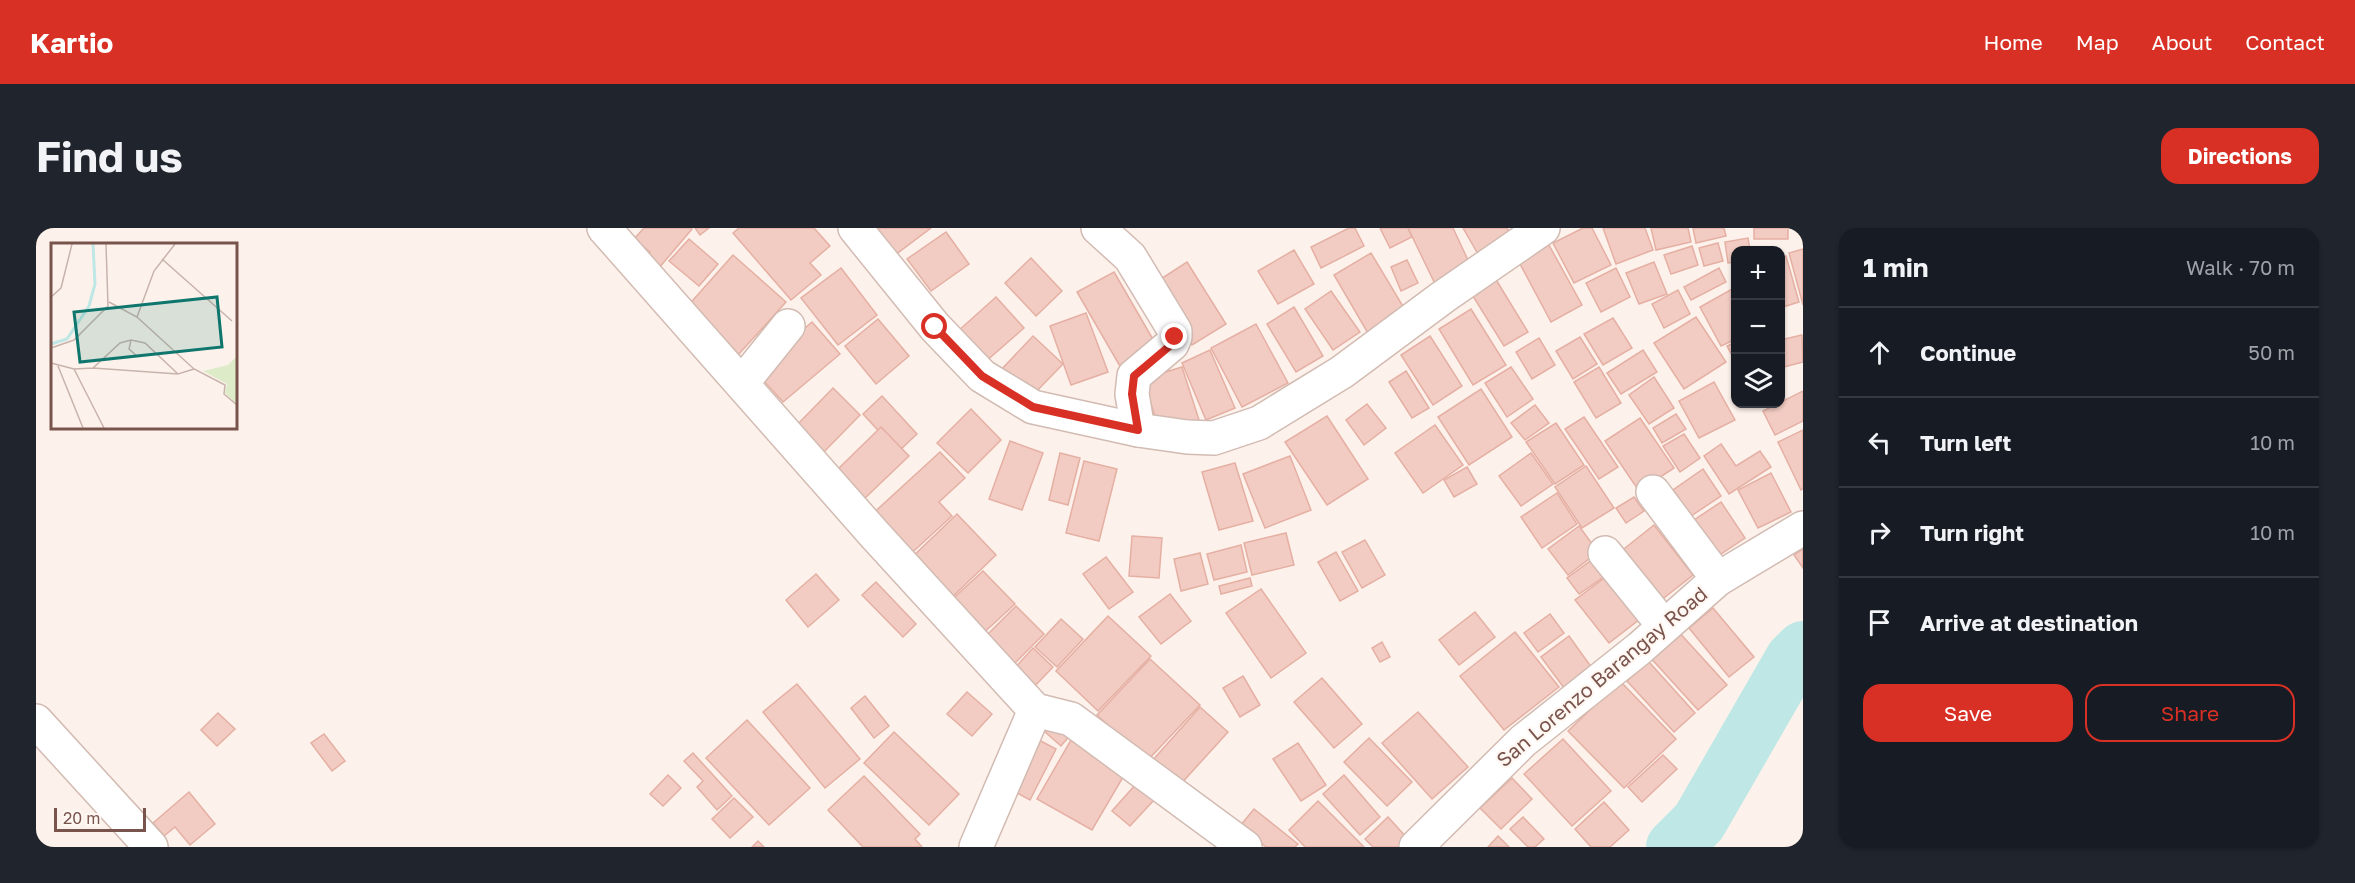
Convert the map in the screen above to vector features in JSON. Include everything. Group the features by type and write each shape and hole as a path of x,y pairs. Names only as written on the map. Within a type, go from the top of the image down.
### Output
{"street":[{"path":"604,228 875,535 1035,710 1071,719 1245,847"},
{"path":"855,228 935,327 982,376 1033,407 1138,430 1186,437 1214,438 1258,423 1342,372 1443,297 1544,228"},
{"path":"1098,228 1130,257 1175,331 1172,344 1134,376 1132,394 1138,430"},
{"path":"742,383 788,326"},
{"path":"1653,492 1718,579"},
{"name":"San Lorenzo Barangay Road","path":"1416,847 1523,741 1599,682 1718,579 1803,528"},
{"path":"1605,553 1664,626"},
{"path":"976,847 1035,710"},
{"path":"36,721 151,847"}],"building":[{"path":"644,228 692,229 659,268 645,257 650,252 634,239"},
{"path":"695,228 709,228 700,235"},
{"path":"739,228 814,228 830,246 810,263 821,275 791,300 733,233"},
{"path":"867,228 931,228 891,258"},
{"path":"1349,228 1355,228 1364,246 1321,268 1311,247"},
{"path":"1380,228 1408,228 1412,237 1390,248"},
{"path":"1408,228 1453,228 1474,273 1438,290"},
{"path":"1463,228 1507,228 1511,235 1478,254"},
{"path":"1583,228 1592,228 1611,265 1574,283 1553,243"},
{"path":"1603,228 1645,228 1653,250 1616,264"},
{"path":"1651,228 1688,228 1691,242 1656,250"},
{"path":"1693,228 1724,228 1726,236 1696,243"},
{"path":"1754,228 1788,228 1788,239 1754,239"},
{"path":"946,232 969,264 931,291 907,259"},
{"path":"1748,238 1749,246 1731,246 1731,263 1728,263 1725,242"},
{"path":"689,239 718,264 699,286 669,261"},
{"path":"1718,243 1723,261 1704,266 1699,248"},
{"path":"1549,245 1582,305 1551,322 1519,262"},
{"path":"1692,246 1698,265 1671,274 1664,255"},
{"path":"1803,249 1803,305 1789,253"},
{"path":"1294,250 1314,284 1278,304 1258,271"},
{"path":"1371,253 1407,313 1369,335 1334,275"},
{"path":"733,255 786,302 738,355 686,308"},
{"path":"1785,256 1799,302 1785,306 1785,300"},
{"path":"1031,258 1062,291 1036,316 1005,283"},
{"path":"1407,260 1418,283 1401,291 1391,267"},
{"path":"1187,262 1226,324 1192,345 1153,284"},
{"path":"1654,262 1667,294 1639,304 1626,273"},
{"path":"841,268 877,315 838,345 801,298"},
{"path":"1616,268 1630,297 1601,312 1586,283"},
{"path":"1719,268 1726,282 1691,300 1684,287"},
{"path":"1114,272 1158,348 1121,368 1077,292"},
{"path":"1495,278 1528,332 1504,346 1471,293"},
{"path":"1678,290 1690,314 1664,328 1652,304"},
{"path":"1731,290 1731,341 1721,346 1700,307"},
{"path":"1331,291 1360,332 1333,350 1305,309"},
{"path":"996,297 1024,328 984,363 957,332"},
{"path":"1294,307 1323,356 1296,372 1267,324"},
{"path":"1471,309 1506,365 1473,385 1439,329"},
{"path":"1086,313 1108,372 1071,385 1050,326"},
{"path":"1696,317 1726,362 1684,389 1654,343"},
{"path":"1613,318 1632,348 1603,365 1584,334"},
{"path":"878,319 909,356 876,384 845,346"},
{"path":"812,322 840,354 783,402 755,371"},
{"path":"1256,324 1288,383 1242,407 1211,348"},
{"path":"1802,335 1803,362 1785,367 1785,339"},
{"path":"1033,336 1063,364 1029,399 1000,371"},
{"path":"1430,336 1462,386 1433,405 1401,355"},
{"path":"1580,337 1597,364 1573,379 1556,351"},
{"path":"1539,338 1555,365 1532,379 1516,352"},
{"path":"1210,350 1235,408 1206,420 1182,363"},
{"path":"1643,350 1657,372 1621,394 1607,373"},
{"path":"1182,367 1199,420 1160,432 1143,379"},
{"path":"1511,367 1533,399 1507,417 1485,383"},
{"path":"1599,367 1621,403 1596,418 1574,382"},
{"path":"1406,371 1429,408 1412,418 1389,382"},
{"path":"1654,377 1674,408 1649,424 1629,395"},
{"path":"1714,382 1735,420 1699,438 1679,401"},
{"path":"833,388 860,415 820,456 793,429"},
{"path":"1481,389 1512,437 1469,465 1438,417"},
{"path":"1803,391 1803,421 1775,435 1763,411 1769,408 1785,408 1785,400"},
{"path":"882,396 917,434 898,452 863,414"},
{"path":"1367,404 1386,428 1364,445 1346,420"},
{"path":"1535,405 1549,423 1525,440 1511,423"},
{"path":"971,409 1001,440 968,473 937,443"},
{"path":"1676,414 1686,429 1662,443 1653,428"},
{"path":"1327,416 1368,479 1327,505 1285,442"},
{"path":"1584,417 1618,467 1599,479 1565,429"},
{"path":"1640,418 1674,468 1639,491 1605,441"},
{"path":"1556,423 1584,465 1555,484 1526,442"},
{"path":"1435,425 1463,465 1423,493 1395,453"},
{"path":"881,427 909,456 864,499 837,470"},
{"path":"1803,430 1803,489 1801,490 1778,442"},
{"path":"1684,434 1700,458 1680,472 1663,446"},
{"path":"1010,441 1043,453 1022,510 989,499"},
{"path":"1721,444 1736,466 1760,451 1771,467 1729,494 1704,456"},
{"path":"940,452 965,478 939,502 952,516 905,559 868,518"},
{"path":"1060,453 1080,458 1068,505 1049,500"},
{"path":"1531,453 1553,484 1521,506 1499,476"},
{"path":"1290,456 1311,510 1265,528 1243,474"},
{"path":"1084,461 1117,469 1099,541 1066,533"},
{"path":"1235,463 1253,521 1219,530 1202,472"},
{"path":"1586,466 1614,508 1582,528 1555,487"},
{"path":"1467,467 1477,484 1454,497 1444,480"},
{"path":"1703,469 1721,496 1691,516 1673,490"},
{"path":"1771,473 1791,512 1758,528 1738,490"},
{"path":"1557,493 1577,524 1542,548 1521,517"},
{"path":"1634,497 1644,511 1626,523 1616,508"},
{"path":"1721,502 1745,538 1715,558 1691,522"},
{"path":"957,514 996,555 948,601 908,561"},
{"path":"1654,525 1693,575 1660,601 1620,552"},
{"path":"1579,526 1598,552 1568,575 1548,549"},
{"path":"1286,533 1294,565 1252,575 1244,543"},
{"path":"1132,536 1162,538 1159,578 1129,576"},
{"path":"1365,540 1385,575 1362,588 1342,552"},
{"path":"1241,545 1247,572 1214,580 1207,554"},
{"path":"1803,549 1803,568 1794,555"},
{"path":"1336,552 1358,591 1340,601 1318,562"},
{"path":"1200,553 1208,584 1181,591 1174,559"},
{"path":"1106,557 1133,592 1109,609 1083,574"},
{"path":"1593,559 1605,576 1579,594 1567,578"},
{"path":"983,571 1015,604 978,638 947,604"},
{"path":"816,574 839,600 808,627 786,600"},
{"path":"1607,576 1640,619 1609,643 1575,600"},
{"path":"1250,578 1252,586 1221,594 1219,586"},
{"path":"876,582 916,624 903,637 862,595"},
{"path":"1261,589 1306,653 1271,678 1226,613"},
{"path":"1170,594 1191,621 1161,644 1139,617"},
{"path":"1016,606 1044,634 1008,670 980,642"},
{"path":"1713,608 1754,657 1729,677 1689,628"},
{"path":"1475,612 1495,637 1459,665 1439,640"},
{"path":"1550,614 1564,633 1538,652 1524,633"},
{"path":"1108,616 1151,656 1098,711 1056,671"},
{"path":"1061,619 1083,639 1057,667 1035,647"},
{"path":"1677,630 1727,685 1698,710 1648,655"},
{"path":"1515,632 1559,687 1504,730 1460,676"},
{"path":"1569,636 1592,668 1564,688 1541,657"},
{"path":"1382,642 1390,657 1380,662 1372,648"},
{"path":"1033,648 1053,667 1031,690 1012,671"},
{"path":"1150,659 1200,705 1147,761 1097,715"},
{"path":"1649,662 1695,713 1674,732 1627,681"},
{"path":"1243,676 1260,705 1240,717 1223,688"},
{"path":"1322,678 1362,724 1334,748 1294,702"},
{"path":"1620,681 1676,739 1624,788 1568,731"},
{"path":"797,684 860,759 825,788 763,712"},
{"path":"967,692 992,714 972,736 947,714"},
{"path":"865,696 889,726 874,738 851,708"},
{"path":"1200,707 1228,732 1179,786 1152,761"},
{"path":"1418,712 1468,767 1432,799 1382,743"},
{"path":"218,713 235,729 217,746 201,730"},
{"path":"747,720 810,788 769,825 706,758"},
{"path":"1057,720 1072,733 1061,746 1045,732"},
{"path":"894,732 959,794 929,825 864,763"},
{"path":"324,734 345,761 332,771 311,743"},
{"path":"1369,738 1412,782 1387,806 1344,762"},
{"path":"1037,739 1056,749 1030,800 1010,789"},
{"path":"1563,739 1611,791 1572,826 1524,774"},
{"path":"1071,740 1126,772 1092,830 1037,799"},
{"path":"1298,743 1326,785 1301,801 1273,759"},
{"path":"693,753 732,796 717,810 697,787 703,781 684,761"},
{"path":"1663,755 1677,769 1642,802 1628,787"},
{"path":"668,775 681,788 663,806 650,794"},
{"path":"1344,775 1380,817 1360,835 1323,794"},
{"path":"864,776 920,834 915,839 922,847 863,847 828,810"},
{"path":"1512,778 1532,799 1501,829 1480,808"},
{"path":"1136,784 1154,800 1130,826 1112,811"},
{"path":"189,792 215,824 190,845 175,827 164,836 153,823"},
{"path":"734,798 753,817 730,838 712,819"},
{"path":"1318,801 1364,847 1305,847 1289,830"},
{"path":"1604,802 1629,830 1610,847 1591,847 1575,829"},
{"path":"1254,809 1298,844 1295,847 1266,847 1240,826"},
{"path":"1388,817 1407,838 1398,847 1373,847 1365,839"},
{"path":"1523,817 1544,839 1535,847 1528,847 1510,829"},
{"path":"1498,836 1509,847 1488,847"},
{"path":"758,841 764,847 752,847"}],"waterway":[{"path":"1674,847 1699,822 1793,659 1803,649"}],"route":[{"path":"935,327 982,376 1033,407 1138,430 1132,394 1134,376 1172,344 1175,337"}]}
